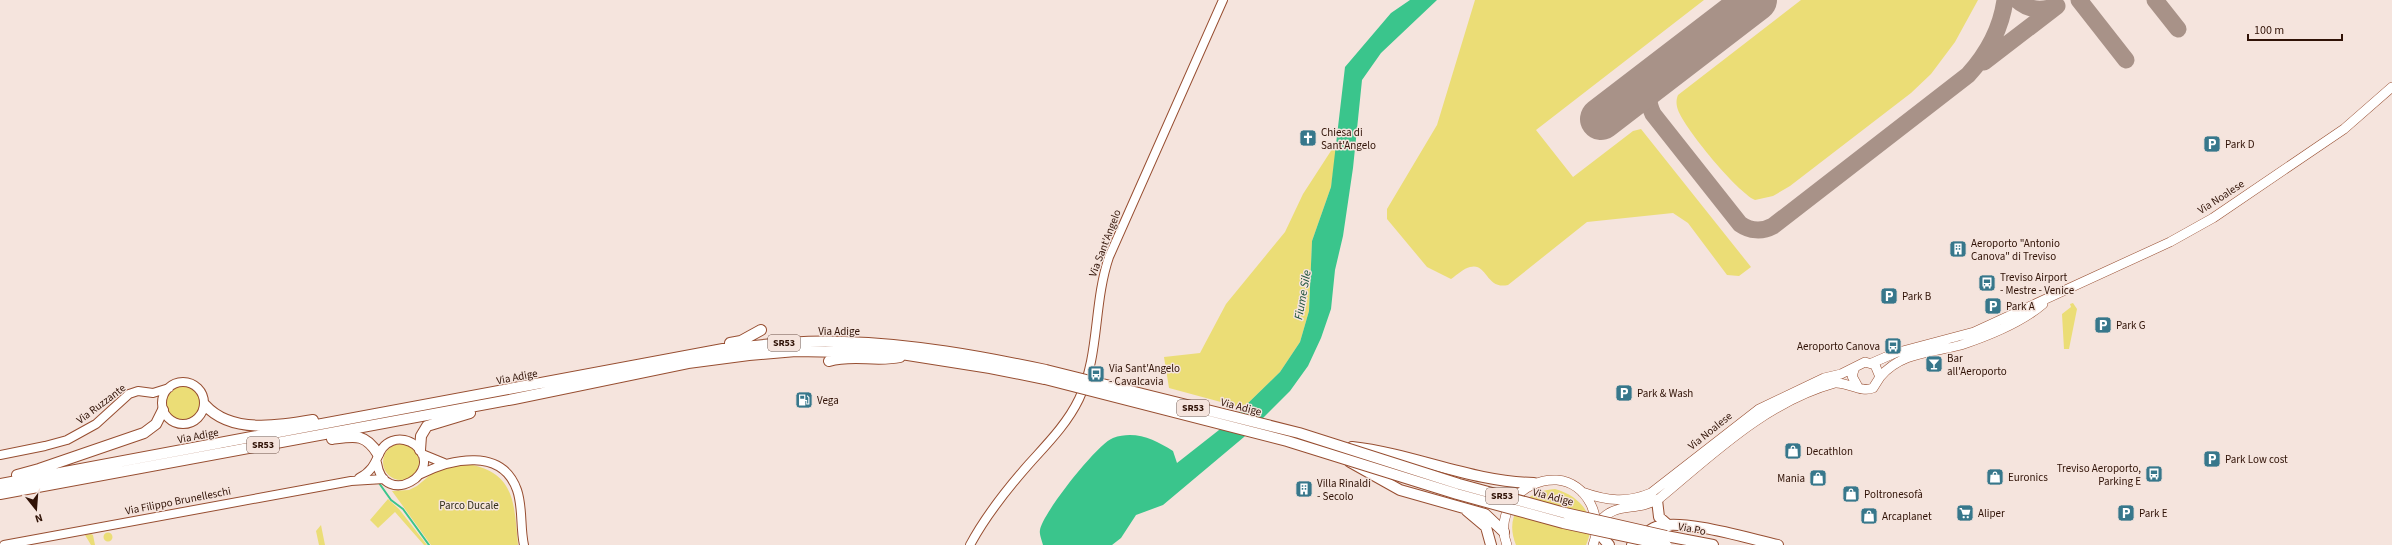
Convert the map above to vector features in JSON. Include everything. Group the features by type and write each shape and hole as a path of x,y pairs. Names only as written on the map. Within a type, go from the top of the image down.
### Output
{"highway":[{"path":"680,356 706,347 741,341 761,330"},
{"name":"Via Adige","path":"0,484 454,401 680,356 778,344 843,342 940,350 1046,375 1340,451 1457,494 1563,523 1666,542"},
{"name":"Via Adige","path":"0,494 230,450 514,399 676,366 749,355 796,351 856,351 909,355 1046,375"},
{"path":"829,361 842,357 886,360 909,355"},
{"path":"421,452 424,430 432,423 514,399"},
{"path":"204,405 216,417 224,420 266,426 423,401 454,401"},
{"path":"0,478 38,470 138,435 156,424 163,409"},
{"path":"230,450 258,452 357,436 369,442 378,458"},
{"path":"1340,451 1382,450 1496,480 1534,483"},
{"path":"1340,451 1364,472 1400,490 1485,514 1505,540"},
{"path":"1657,500 1659,517 1669,526"},
{"path":"1464,509 1486,527 1490,545"},
{"path":"1632,545 1656,527 1669,526 1711,529 1778,545"},
{"path":"1597,528 1609,545"},
{"name":"Via Po","path":"1666,542 1713,545"}],"main road":[{"name":"Via Noalese","path":"1872,363 1895,353 1968,335 2047,300 2170,242 2212,218 2344,129 2392,86"},
{"name":"Via Noalese","path":"1880,377 1897,361 1977,339 2032,313 2047,300"},
{"path":"1861,363 1872,363 1878,369 1880,377 1873,388 1866,390 1858,387 1852,376 1855,368 1861,363"},
{"name":"Via Noalese","path":"1505,540 1504,520 1511,503 1523,489 1534,483 1557,480 1564,482 1582,492 1605,499 1619,501 1636,498 1651,493 1759,409 1824,378 1841,374 1855,368"},
{"name":"Via Noalese","path":"1597,528 1612,510 1644,505 1657,500 1764,415 1832,384 1844,383 1858,387"},
{"name":"Via Noalese","path":"1582,492 1593,507 1597,528 1594,545"}],"street":[{"name":"Via Sant'Angelo","path":"970,545 996,504 1066,421 1080,398 1090,368 1098,298 1109,258 1223,0"},
{"path":"147,393 163,409 172,421 186,424 198,418 204,405 203,396 195,386 182,382 169,388 162,400 163,409"},
{"name":"Via Ruzzante","path":"0,455 51,445 67,440 96,424 129,394 138,392 159,392 169,388"},
{"path":"421,452 423,461 420,474 416,479 403,486 396,485 384,479 378,458 388,443 401,439 408,441 421,452 445,463"},
{"name":"Via Filippo Brunelleschi","path":"357,480 372,470 378,458"},
{"path":"420,474 445,463 464,460 481,460 499,467 514,483 519,496 524,545"},
{"name":"Via Filippo Brunelleschi","path":"4,545 357,480 384,479"}],"green space":[{"path":"1475,0 1704,0 1536,130 1573,177 1633,131 1641,129 1751,267 1739,276 1727,275 1688,223 1673,213 1587,222 1508,285 1495,284 1480,268 1476,267 1465,269 1451,279 1427,267 1387,219 1387,209 1437,125"},
{"path":"1801,0 1978,0 1955,42 1931,74 1911,93 1790,186 1773,196 1755,200 1736,185 1712,159 1690,131 1677,108 1676,102 1678,95"},
{"path":"1338,140 1331,187 1312,241 1309,311 1300,342 1280,372 1243,408 1169,388 1164,357 1200,353 1226,304 1285,232 1303,194"},
{"path":"2073,303 2077,309 2069,349 2064,349 2062,314 2071,307 2070,304"},
{"path":"184,385 197,391 203,404 197,417 184,423 171,417 165,404 171,391"},
{"path":"405,444 414,449 418,455 418,469 414,475 405,480 397,480 388,475 384,469 383,458 388,449 394,445"},
{"name":"Parco Ducale","path":"467,464 483,468 495,474 504,482 513,503 518,545 431,545 392,491 409,490 417,486 435,471"},
{"path":"1555,489 1573,497 1580,503 1589,517 1590,526 1586,545 1516,545 1512,523 1519,506 1534,494"},
{"path":"388,499 399,509 427,545 424,545 395,512 378,528 370,520"},
{"path":"321,525 325,545 319,545 316,531"},
{"path":"108,532 113,537 108,542 103,537"},
{"path":"85,535 93,535 95,545 91,545"}],"shaded area":[{"path":"1410,0 1437,0 1381,53 1362,80 1353,168 1343,236 1335,270 1331,309 1321,338 1308,366 1290,391 1244,437 1163,505 1136,515 1121,538 1112,545 1043,545 1040,530 1050,510 1084,465 1106,443 1113,438 1121,436 1130,435 1145,437 1173,451 1177,463 1219,430 1280,372 1300,342 1309,311 1312,241 1331,187 1345,67 1391,13"}],"waterway":[{"path":"379,483 391,500 403,509 429,545"}],"taxiway":[{"path":"1665,71 1652,85 1650,90 1649,101 1653,114 1740,224 1756,230 1765,229 1773,226 1968,75 1982,58 1997,31 2005,0"},
{"path":"2017,0 2026,6 2036,9 2046,9 2057,6"},
{"path":"2079,0 2126,60"},
{"path":"2155,0 2178,29"},
{"path":"1984,62 2057,6"}],"runway":[{"path":"1601,119 1756,0"}],"place":[{"name":"Chiesa di Sant'Angelo","path":"1308,138"},
{"name":"Park D","path":"2212,144"},
{"name":"Aeroporto \"Antonio Canova\" di Treviso","path":"1958,249"},
{"name":"Treviso Airport - Mestre - Venice","path":"1987,283"},
{"name":"Park B","path":"1889,296"},
{"name":"Park A","path":"1993,306"},
{"name":"Park G","path":"2103,325"},
{"name":"Aeroporto Canova","path":"1893,346"},
{"name":"Bar all'Aeroporto","path":"1934,364"},
{"name":"Via Sant'Angelo - Cavalcavia","path":"1096,374"},
{"name":"Park & Wash","path":"1624,393"},
{"name":"Vega","path":"804,400"},
{"name":"Decathlon","path":"1793,451"},
{"name":"Park Low cost","path":"2212,459"},
{"name":"Treviso Aeroporto, Parking E","path":"2154,474"},
{"name":"Euronics","path":"1995,477"},
{"name":"Mania","path":"1818,478"},
{"name":"Villa Rinaldi - Secolo","path":"1304,489"},
{"name":"Poltronesofà","path":"1851,494"},
{"name":"Aliper","path":"1965,513"},
{"name":"Park E","path":"2126,513"},
{"name":"Arcaplanet","path":"1869,516"}],"water label":[{"name":"Fiume Sile","path":"1303,295"}]}
